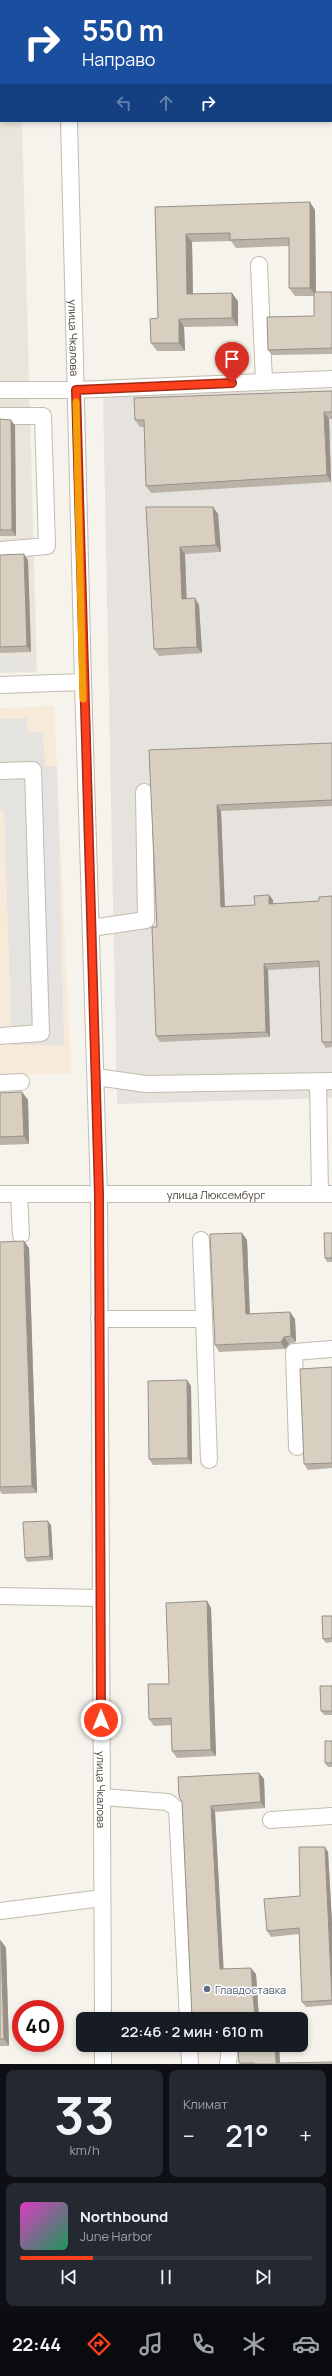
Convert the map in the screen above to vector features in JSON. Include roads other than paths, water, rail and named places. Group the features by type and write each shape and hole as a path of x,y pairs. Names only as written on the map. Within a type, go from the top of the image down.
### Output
{"street":[{"name":"улица Чкалова","path":"69,122 83,682 99,1195 103,2012"},
{"path":"259,265 264,382"},
{"path":"0,390 76,390 332,379"},
{"path":"0,416 43,416 46,546 0,550"},
{"path":"0,685 83,682"},
{"path":"0,771 33,770 41,1033 0,1036"},
{"path":"91,928 146,920 144,792"},
{"path":"96,1077 146,1084 325,1081 326,1194"},
{"path":"0,1083 21,1082"},
{"name":"улица Люксембург","path":"0,1194 326,1194"},
{"path":"19,1194 21,1235"},
{"path":"201,1240 208,1460"},
{"path":"99,1319 204,1319"},
{"path":"297,1446 294,1352 332,1349"},
{"path":"0,1596 101,1598"},
{"path":"102,1797 168,1802 177,1809 188,2012"},
{"path":"271,1820 332,1816"},
{"path":"0,1911 102,1898"},
{"path":"103,2052 103,2064"},
{"path":"189,2052 190,2064"},
{"path":"228,2064 229,2052"}],"place":[{"name":"Главдоставка","path":"207,1989"}]}
